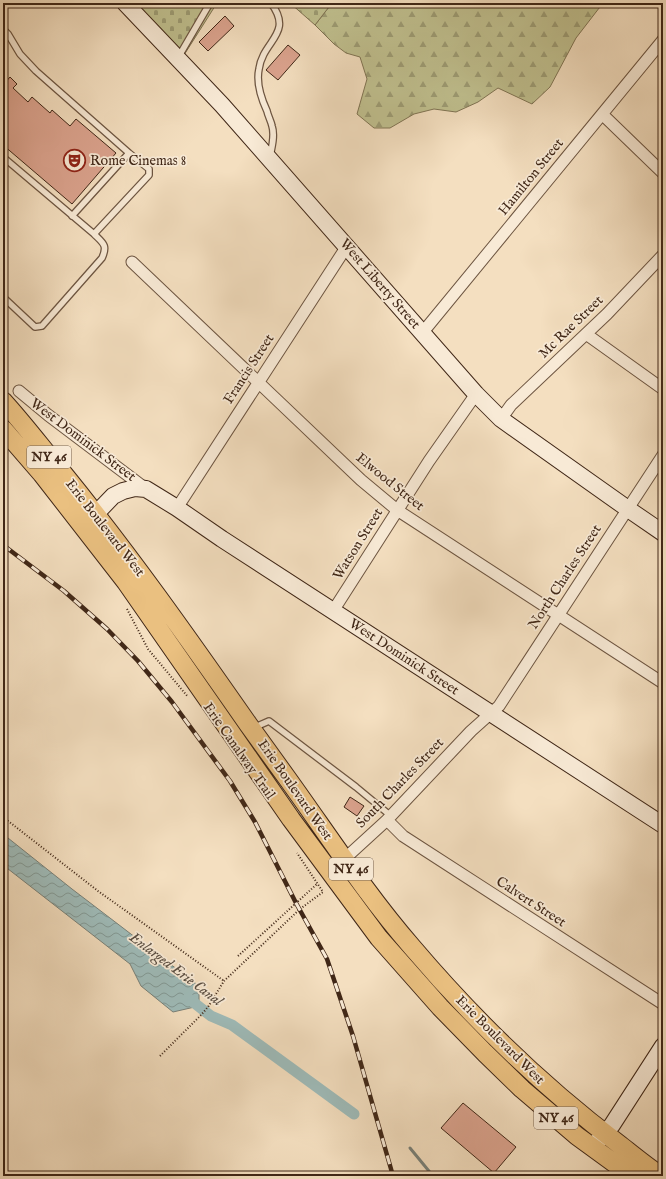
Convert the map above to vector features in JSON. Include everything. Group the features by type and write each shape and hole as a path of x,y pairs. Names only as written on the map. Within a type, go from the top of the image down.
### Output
{"main road":[{"name":"Erie Boulevard West","path":"3,401 96,514 199,653 369,894 412,947 505,1048 604,1134 661,1176"},
{"name":"Erie Boulevard West","path":"3,429 42,474 126,582 324,878 440,1007 522,1089 577,1136 632,1176"}],"street":[{"name":"West Liberty Street","path":"125,3 222,105 476,394 501,419 663,533"},
{"name":"Hamilton Street","path":"423,332 663,40"},
{"path":"602,114 663,172"},
{"name":"Francis Street","path":"177,508 347,246"},
{"name":"Mc Rae Street","path":"501,419 511,405 607,314 663,255"},
{"name":"Elwood Street","path":"132,262 258,384 361,480 397,510 663,683"},
{"path":"586,334 663,389"},
{"name":"West Dominick Street","path":"19,391 48,415 146,489 663,825"},
{"name":"Watson Street","path":"334,611 429,461 476,394"},
{"name":"North Charles Street","path":"491,714 499,706 663,455"},
{"name":"West Dominick Street","path":"83,527 113,496 123,491 135,488 146,489"},
{"name":"South Charles Street","path":"324,878 389,818 471,731 491,714"},
{"name":"Calvert Street","path":"389,818 403,836 663,1004"},
{"path":"592,1147 612,1125 663,1046"}],"lane":[{"path":"178,58 210,3"},
{"path":"269,158 273,139 273,126 266,111 257,80 264,51 279,31 280,21 277,11 271,3"},
{"path":"3,29 8,34 20,54 36,71 149,169 149,175 94,234"},
{"path":"72,216 130,152"},
{"path":"3,298 35,327 42,326 102,258 106,251 104,245 94,234 4,160"},
{"path":"251,728 269,721 350,782 389,818"}],"path":[{"name":"Erie Canalway Trail","path":"126,608 148,649 191,701"},
{"path":"3,817 98,891 224,981"},
{"path":"160,1056 208,1007 224,981 300,909 323,892 324,878 294,848"},
{"path":"238,956 324,878"}],"green space":[{"path":"135,3 217,3 184,55"},
{"path":"290,3 332,3 315,25"},
{"path":"332,3 603,3 576,38 550,87 532,104 498,88 478,102 456,112 434,109 414,114 390,128 374,128 357,114 367,79 360,57 346,53 334,44 315,25"}],"water":[{"path":"3,834 199,986 199,1006 173,1012 141,986 130,964 3,865"}],"building":[{"path":"225,16 234,26 208,51 199,42"},
{"path":"288,45 300,55 278,80 266,70"},
{"path":"10,77 17,84 13,88 28,102 32,97 50,113 52,110 70,126 76,119 116,153 72,204 3,145 3,85"},
{"path":"350,797 364,806 357,816 344,807"},
{"path":"463,1103 516,1147 494,1173 441,1128"}],"waterway":[{"name":"Enlarged Erie Canal","path":"188,998 211,1016 232,1025 354,1114"},
{"name":"Enlarged Erie Canal","path":"410,1148 433,1176"}],"railway":[{"path":"3,545 64,591 107,629 138,661 172,702 230,781 255,822 296,903 327,959 353,1036 393,1176"}],"place":[{"name":"Rome Cinemas 8","path":"74,161"}]}
